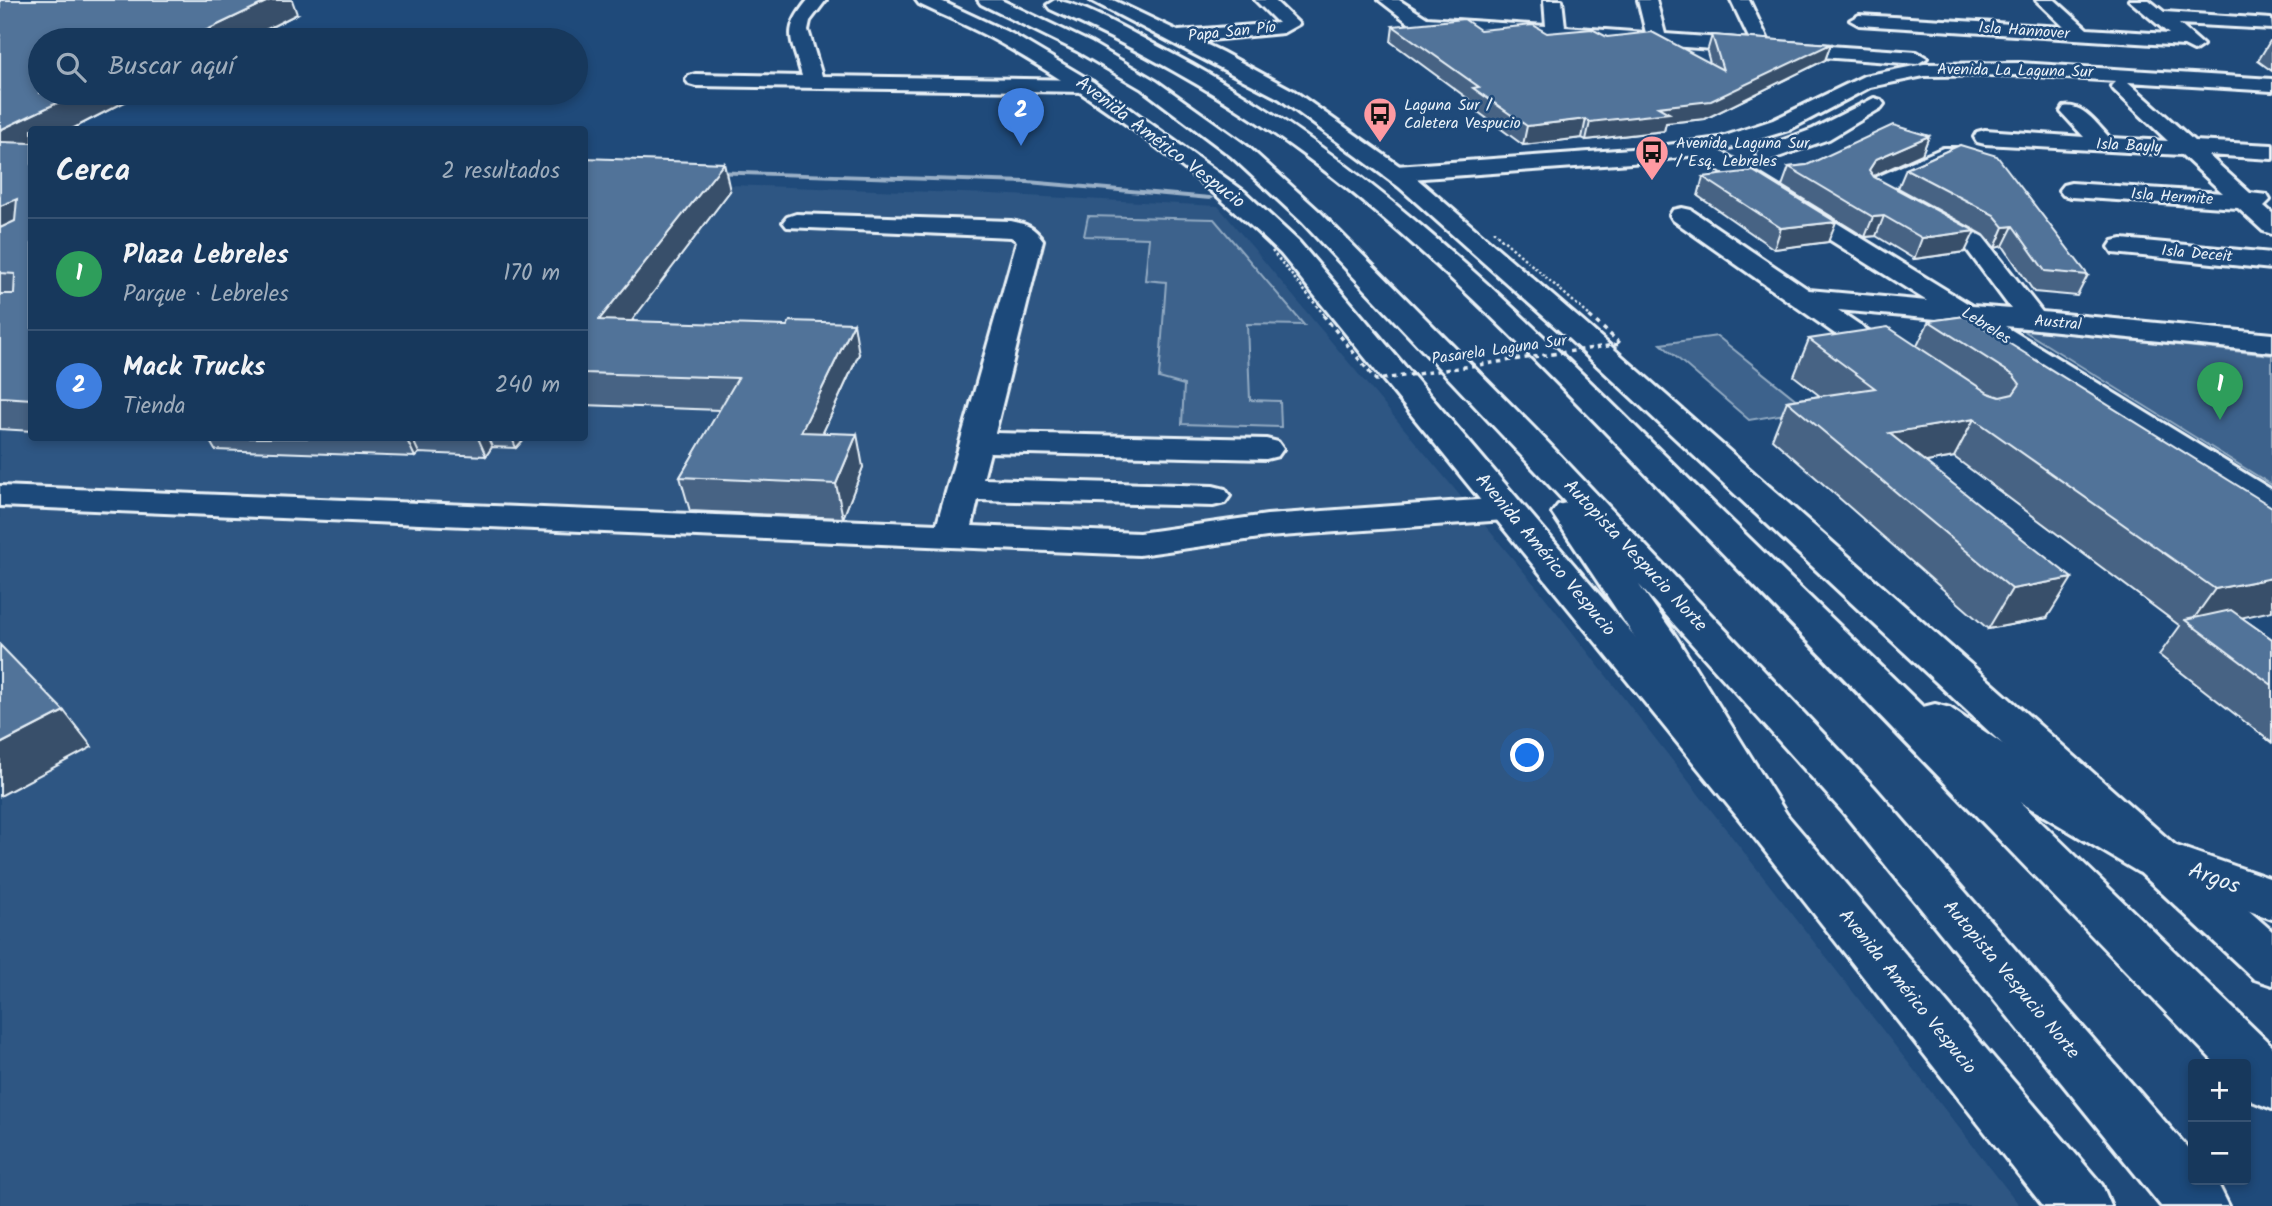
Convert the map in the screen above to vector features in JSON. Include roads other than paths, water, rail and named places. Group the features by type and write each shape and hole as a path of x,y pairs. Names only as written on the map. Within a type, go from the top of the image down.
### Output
{"main road":[{"path":"814,82 799,30 801,20 817,0"},
{"name":"Avenida Américo Vespucio","path":"925,0 1005,38 1086,86 1236,197 1290,248 1769,823 2081,1206"},
{"name":"Autopista Vespucio Norte","path":"987,0 1054,31 1117,65 1180,107 1239,152 1348,254 1523,436 1858,799 2199,1206"},
{"path":"1045,0 1130,39 1193,73 1277,126 1355,183 1443,259 1561,371 2272,1083"},
{"path":"1087,0 1127,12"},
{"path":"1099,0 1179,37 1287,95 1407,182 1579,332 2272,963"},
{"name":"Papa San Pío","path":"1179,37 1283,28 1290,24 1264,0"},
{"path":"1553,0 1556,33"},
{"path":"1647,0 1657,39"},
{"path":"1740,0 1762,46"},
{"path":"1845,0 1881,54"},
{"path":"2045,0 2082,34"},
{"path":"2138,0 2243,83"},
{"path":"1391,2 1422,22 1881,54 1915,58 1941,68"},
{"path":"1391,2 1421,2"},
{"path":"2245,6 2271,24"},
{"path":"1955,9 1972,27"},
{"path":"2160,17 2271,24"},
{"name":"Isla Hannover","path":"1859,20 2190,41"},
{"name":"Avenida La Laguna Sur","path":"1407,182 1700,148 1764,132 1864,82 1900,73 1941,68 2034,69 2272,85"},
{"path":"696,80 1086,86"},
{"name":"Avenida La Laguna Sur","path":"1407,182 1726,164 1762,156 1805,141 1888,96 1927,84 2000,80 2272,97"},
{"path":"2121,86 2272,226"},
{"path":"2072,112 2104,145"},
{"name":"Isla Bayly","path":"1985,137 2272,152"},
{"name":"Lebreles","path":"1700,148 2272,505"},
{"path":"1951,153 1878,185 1876,189 1974,242 2034,321"},
{"name":"Isla Hermite","path":"2071,190 2214,201 2272,200"},
{"path":"1682,215 1914,375"},
{"path":"796,222 1000,228 1021,231 1030,240 951,537"},
{"name":"Isla Deceit","path":"2122,247 2272,261"},
{"name":"Austral","path":"1802,298 2272,343"},
{"path":"1523,436 1592,547 1662,647 1769,823"},
{"path":"977,442 1266,449"},
{"path":"965,489 1213,496"},
{"path":"0,496 1139,544 1267,526 1505,509"},
{"path":"1808,617 1923,711 1984,755 2054,802 2155,858"},
{"name":"Argos","path":"2155,858 2272,899"}],"waterway":[{"path":"711,172 1028,182 1210,198"}],"place":[{"name":"Laguna Sur / Caletera Vespucio","path":"1380,144"},
{"name":"Mack Trucks","path":"1021,146"},
{"name":"Avenida Laguna Sur / Esq. Lebreles","path":"1652,182"},
{"name":"Plaza Lebreles","path":"2220,420"}]}
